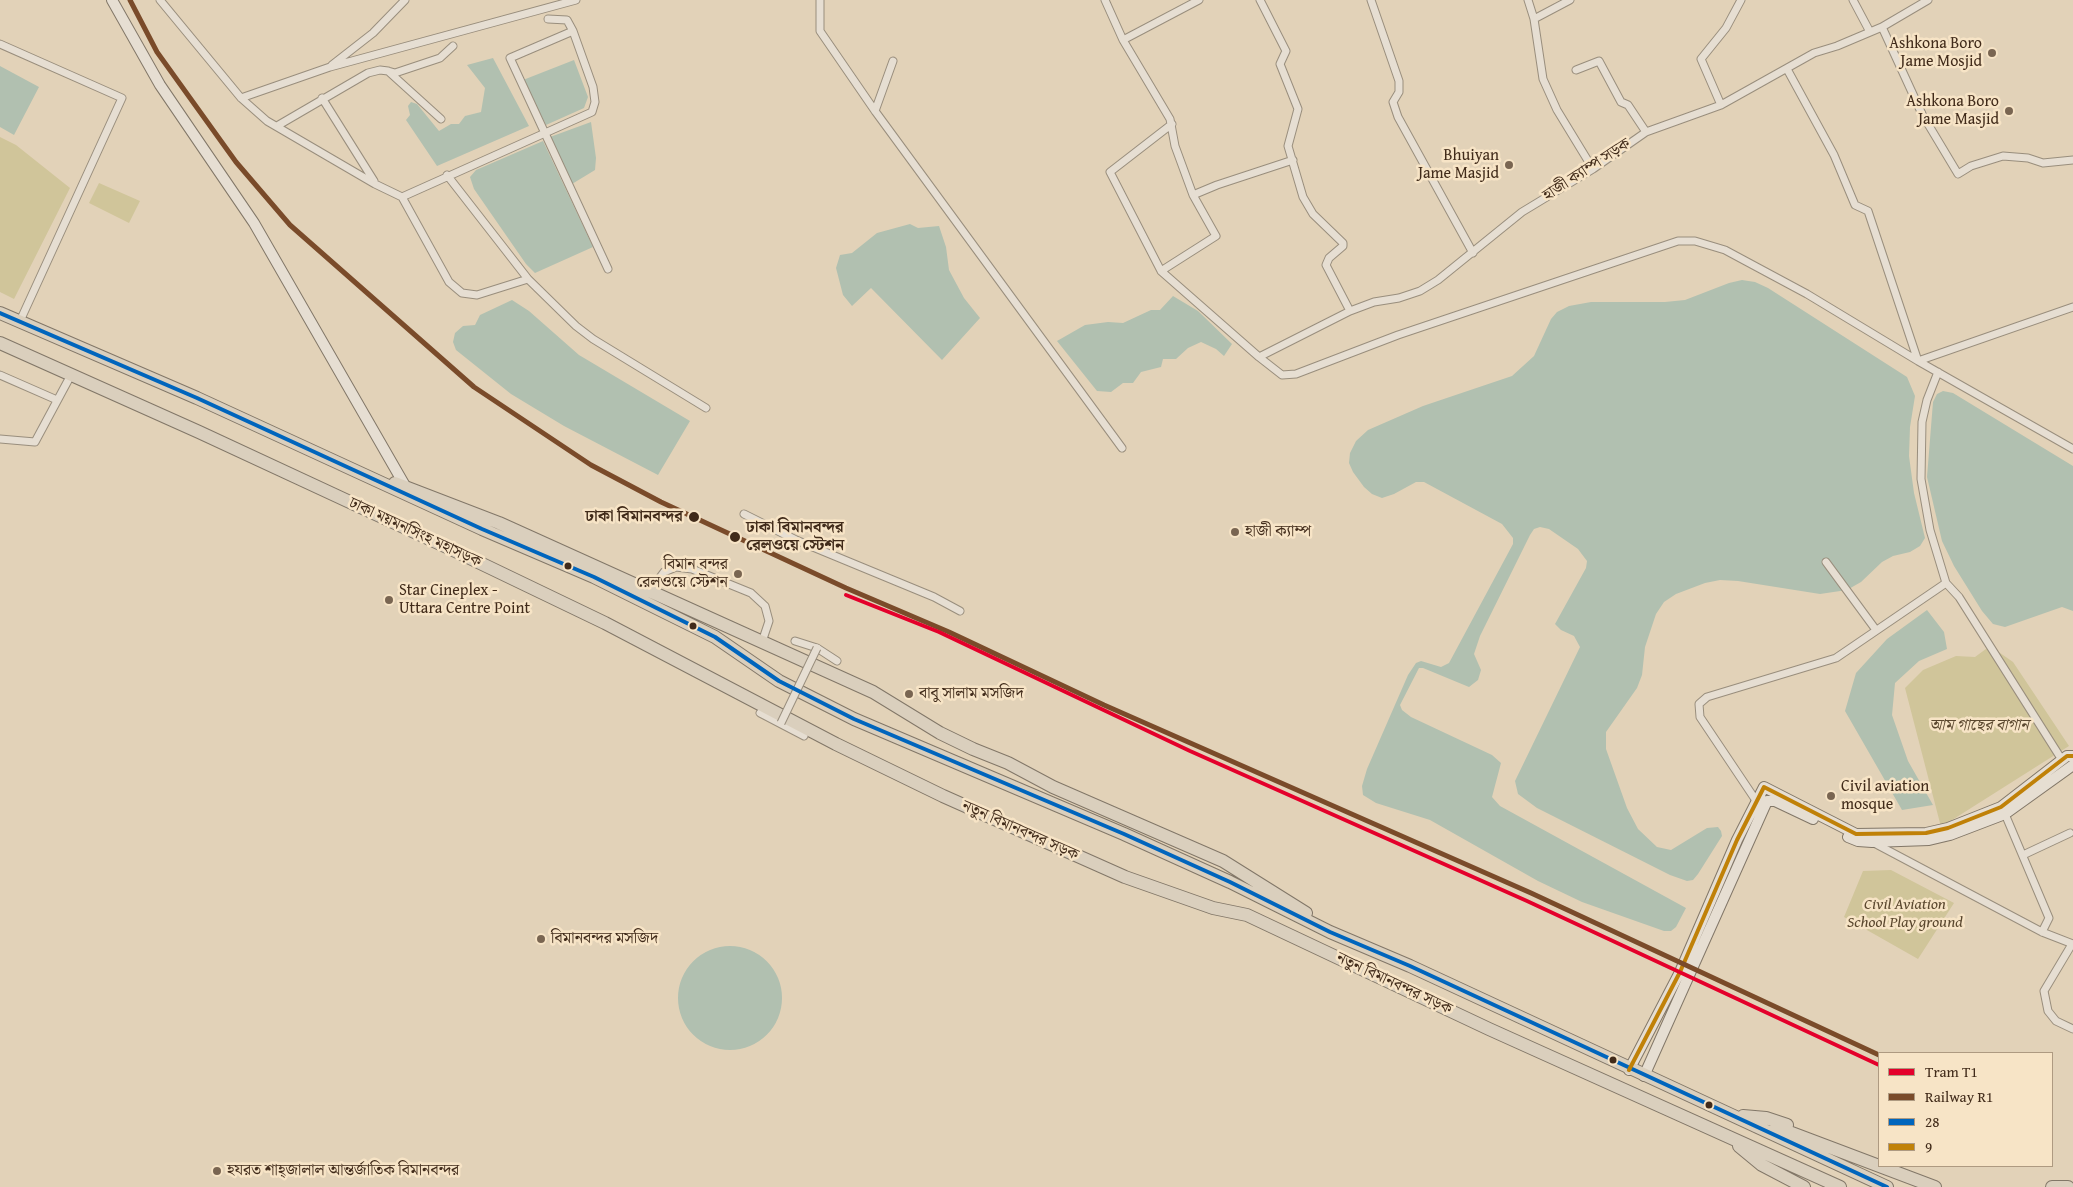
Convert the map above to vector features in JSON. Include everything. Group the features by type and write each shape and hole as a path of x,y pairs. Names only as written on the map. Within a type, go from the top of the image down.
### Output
{"highway":[{"name":"ঢাকা ময়মনসিংহ মহাসড়ক","path":"0,312 197,398 628,594 714,637 779,681 909,743"},
{"name":"ঢাকা ময়মনসিংহ মহাসড়ক","path":"0,343 468,557 605,623 823,737 943,796"},
{"path":"371,478 404,484 499,523 873,692 940,733 1008,763 1053,787 1223,861 1306,913"},
{"name":"নতুন বিমানবন্দর সড়ক","path":"909,743 1124,834 1230,882 1300,918 1410,966 1629,1070 1733,1115 1887,1187"},
{"name":"নতুন বিমানবন্দর সড়ক","path":"943,796 1125,877 1213,908 1247,915 1489,1028 1840,1187"},
{"path":"1733,1115 1766,1118 1878,1160"},
{"path":"1733,1115 1794,1134 1878,1166"},
{"path":"1725,1135 1762,1165 1804,1187"},
{"path":"1880,1167 1935,1187"},
{"path":"1896,1167 1919,1182"},
{"path":"2052,1187 2068,1187"}],"street":[{"path":"112,0 160,85 254,223 404,484"},
{"path":"160,0 241,98 277,126 375,184 402,197 450,282 462,293 477,295 528,279"},
{"path":"330,67 373,32 406,0"},
{"path":"241,98 330,67 576,0"},
{"path":"820,0 820,31 875,111 1122,448"},
{"path":"1105,0 1123,40 1172,124 1175,146 1193,195 1216,236 1161,271"},
{"path":"1123,40 1199,0"},
{"path":"1260,0 1286,51 1280,64 1298,110 1288,143 1303,197 1313,214 1343,244 1329,258 1326,265 1350,311"},
{"path":"1371,0 1399,82 1399,92 1393,102 1398,117 1473,253"},
{"path":"1528,0 1534,19 1543,79 1557,110 1593,169"},
{"path":"1534,19 1570,0"},
{"path":"1721,105 1701,59 1726,28 1740,0"},
{"path":"1853,0 1870,32"},
{"name":"হাজী ক্যাম্প সড়ক","path":"1259,357 1350,311 1374,302 1400,298 1420,291 1438,280 1473,253 1522,212 1593,169 1646,132 1721,105 1814,53 1837,46 1870,32 1928,0"},
{"path":"402,197 592,112 595,102 593,87 573,31 567,20 548,18"},
{"path":"1882,26 1922,114 1958,174 1971,166 2003,156 2028,158 2043,163 2073,160"},
{"path":"573,31 510,58 608,269"},
{"path":"0,44 122,98 20,321"},
{"path":"277,126 322,98 368,73 380,70 395,73 440,58 453,46"},
{"path":"875,111 893,61"},
{"path":"1576,70 1599,61 1622,102 1628,105 1646,132"},
{"path":"1787,69 1834,155 1855,205 1868,211 1918,361"},
{"path":"388,71 441,119"},
{"path":"322,98 375,184"},
{"path":"1172,124 1110,172 1161,271 1282,375 1296,374 1398,335 1678,241 1694,242 1725,250 1807,294 1918,361 2073,449"},
{"path":"1193,195 1217,185 1293,160"},
{"path":"448,175 528,279 569,319 593,339 706,408"},
{"path":"1918,361 2073,307"},
{"path":"1938,372 1927,400 1922,422 1921,479 1930,530 1946,582 1959,597 2062,760"},
{"path":"0,375 57,400"},
{"path":"0,439 35,442 71,375"},
{"path":"744,514 796,540 934,597 960,611"},
{"path":"1826,562 1876,630"},
{"path":"650,591 664,572 676,567 692,569 751,593 764,606 769,621 762,642"},
{"path":"1756,802 1700,717 1699,704 1707,697 1836,658 1946,582"},
{"path":"795,641 817,648 838,662"},
{"path":"781,723 817,648"},
{"path":"760,713 804,736"},
{"path":"1629,1070 1680,972 1737,840 1764,786 1856,834 1926,833 1948,828 2002,807 2067,756 2073,756"},
{"path":"1644,1076 1767,801 1775,801 1858,841 1929,840 1950,835 2005,814 2073,765"},
{"path":"2005,814 2049,918 2042,932"},
{"path":"2023,854 2070,833"},
{"path":"1872,842 2042,932 2072,944 2044,991 2048,1011 2056,1020 2073,1029"}],"green space":[{"path":"0,137 16,145 70,188 14,299 0,292"},
{"path":"99,183 140,201 129,223 89,203"},
{"name":"আম গাছের বাগান","path":"1990,646 2013,662 2069,746 1941,827 1905,688 1923,670 1956,656 1975,657"},
{"name":"Civil Aviation School Play ground","path":"1891,870 1954,903 1918,959 1844,917 1863,871"}],"shaded area":[{"path":"493,58 529,126 437,166 406,120 410,115 408,106 411,102 417,104 439,131 451,124 459,124 465,116 481,112 485,88 467,65"},
{"path":"574,60 588,97 584,108 546,125 523,80"},
{"path":"0,66 39,87 14,135 0,127"},
{"path":"591,122 596,158 595,170 572,184 550,137"},
{"path":"543,141 593,247 535,273 526,264 474,189 470,177 476,170"},
{"path":"910,224 918,228 939,226 946,247 949,270 964,298 980,318 942,360 871,288 852,306 843,295 836,268 840,255 852,253 877,233"},
{"path":"1742,280 1755,282 1768,288 1907,377 1915,396 1910,427 1909,456 1914,493 1925,538 1920,546 1910,552 1893,556 1882,562 1861,582 1847,590 1820,594 1738,581 1720,580 1705,583 1676,594 1664,602 1656,614 1645,647 1642,675 1637,688 1606,732 1606,749 1627,808 1638,829 1657,847 1671,850 1707,828 1718,827 1721,831 1722,836 1698,874 1693,880 1687,881 1670,875 1537,808 1518,794 1515,781 1580,647 1574,636 1561,630 1555,624 1586,568 1587,561 1578,549 1549,529 1540,527 1534,529 1530,535 1480,636 1474,654 1481,670 1478,680 1469,687 1419,668 1400,705 1402,710 1411,717 1492,755 1501,763 1492,797 1500,806 1686,908 1676,927 1671,931 1664,931 1582,902 1538,881 1430,820 1376,803 1363,795 1362,786 1367,769 1408,675 1416,663 1421,661 1441,667 1449,663 1513,544 1513,538 1502,524 1424,482 1416,482 1382,498 1372,494 1353,472 1349,463 1350,453 1356,441 1368,430 1423,406 1512,376 1534,356 1551,319 1557,312 1569,306 1591,302 1665,302 1685,300"},
{"path":"1173,296 1198,311 1232,344 1224,356 1216,349 1201,342 1188,348 1176,359 1163,359 1161,367 1141,372 1133,383 1123,383 1111,392 1097,391 1057,341 1085,325 1108,322 1123,323 1151,310 1160,310"},
{"path":"512,300 529,311 579,355 690,421 658,475 564,426 511,394 456,350 453,342 455,333 463,326 475,325 480,315"},
{"path":"1943,391 1953,393 2073,466 2073,611 2062,607 2005,627 1993,624 1982,611 1954,566 1942,541 1927,477 1933,402 1937,394"},
{"path":"1927,610 1944,632 1947,649 1919,661 1895,683 1892,715 1908,761 1933,805 1902,810 1845,711 1856,673 1887,639"},
{"path":"730,946 750,950 767,961 778,978 782,998 778,1018 767,1035 750,1046 730,1050 710,1046 693,1035 682,1018 678,998 682,978 693,961 710,950"}],"tram line":[{"name":"T1","path":"846,595 939,632 1190,751 1527,901 1878,1065"}],"rail line":[{"name":"R1","path":"130,0 157,52 236,162 290,225 474,387 591,465 661,502 846,588 949,632 1104,705 1531,893 1878,1055"}],"transit line":[{"name":"28","path":"0,313 197,398 482,529 594,577 715,637 779,681 854,719 1124,834 1230,882 1330,932 1410,966 1887,1187"},
{"name":"9","path":"1629,1070 1680,972 1737,840 1764,787 1856,834 1926,833 1948,828 2001,807 2067,756 2073,756"}],"place":[{"name":"Ashkona Boro Jame Mosjid","path":"1992,53"},
{"name":"Ashkona Boro Jame Masjid","path":"2009,111"},
{"name":"Bhuiyan Jame Masjid","path":"1509,165"},
{"name":"ঢাকা বিমানবন্দর","path":"694,517"},
{"name":"হাজী ক্যাম্প","path":"1235,532"},
{"name":"ঢাকা বিমানবন্দর রেলওয়ে স্টেশন","path":"735,537"},
{"name":"বিমান বন্দর রেলওয়ে স্টেশন","path":"738,574"},
{"name":"Star Cineplex - Uttara Centre Point","path":"389,600"},
{"name":"বাবু সালাম মসজিদ","path":"909,694"},
{"name":"Civil aviation mosque","path":"1831,796"},
{"name":"বিমানবন্দর মসজিদ","path":"541,939"},
{"name":"হযরত শাহ্‌জালাল আন্তর্জাতিক বিমানবন্দর","path":"217,1171"}]}
